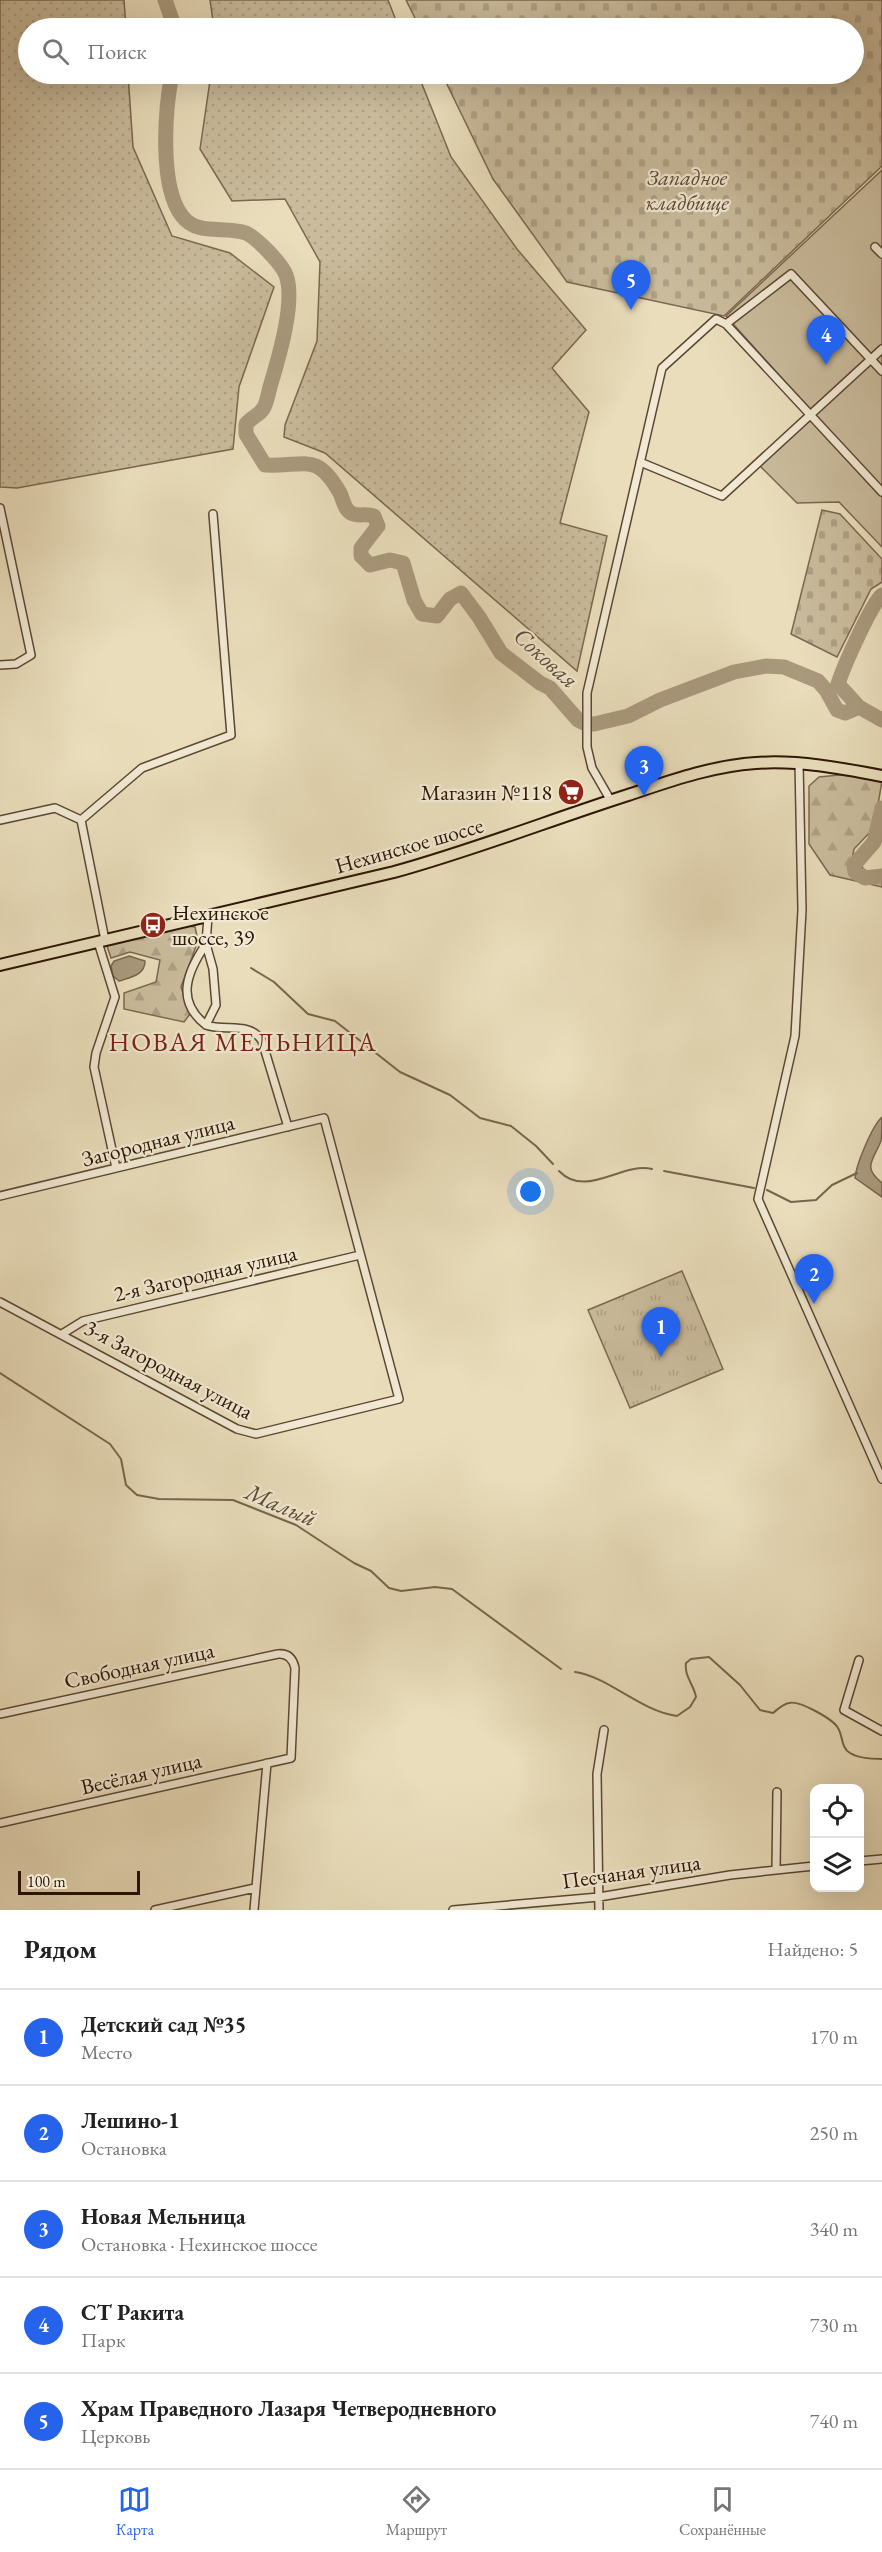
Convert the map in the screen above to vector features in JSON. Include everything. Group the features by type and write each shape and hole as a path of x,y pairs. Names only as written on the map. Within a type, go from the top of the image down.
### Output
{"main road":[{"name":"Нехинское шоссе","path":"0,965 443,858 610,801 719,768 754,763 799,763 882,776"}],"street":[{"path":"875,247 882,254"},
{"path":"726,324 791,274 882,371"},
{"path":"610,801 592,768 587,747 587,693 662,368 716,318 726,324 882,492"},
{"path":"640,462 722,496 882,349"},
{"path":"0,508 31,656 16,664 0,665"},
{"path":"81,820 142,768 231,735 213,514"},
{"path":"799,763 802,910 795,1036 758,1199 882,1479"},
{"path":"0,820 55,808 81,820"},
{"path":"81,820 102,941 115,997 96,1053 94,1067 116,1168"},
{"path":"206,1025 216,1005 213,969 206,944 208,916"},
{"path":"206,944 190,969 186,986 194,1015 206,1025 217,1029 249,1029 258,1034 288,1127"},
{"name":"Загородная улица","path":"0,1197 324,1118 360,1255"},
{"name":"2-я Загородная улица","path":"62,1334 83,1321 360,1255"},
{"name":"3-я Загородная улица","path":"0,1302 237,1429 256,1434 399,1399 360,1255"},
{"name":"Свободная улица","path":"0,1714 278,1654 286,1655 291,1658 295,1668 291,1758"},
{"path":"859,1660 844,1710 882,1731"},
{"path":"599,1910 597,1774 604,1730"},
{"name":"Весёлая улица","path":"0,1823 291,1758"},
{"path":"254,1910 267,1763"},
{"path":"776,1870 777,1792"},
{"path":"864,1861 882,1859"},
{"name":"Песчаная улица","path":"453,1910 599,1897 730,1875 810,1866"},
{"path":"155,1910 255,1888"}],"green space":[{"path":"0,0 124,0 125,18 18,18 18,84 129,84 133,147 172,236 230,253 274,287 239,387 233,449 17,488 0,487"},
{"path":"210,0 388,0 395,18 213,18"},
{"name":"Западное кладбище","path":"406,0 882,0 882,166 724,316 567,282 493,179 447,84 864,84 864,18 415,18"},
{"path":"210,84 422,84 451,157 517,249 586,330 552,368 589,412 560,523 607,536 577,671 325,453 284,437 285,425 317,341 320,262 285,199 232,201 200,149"},
{"path":"882,170 882,547 839,502 797,503 760,466 815,415 726,316"},
{"path":"822,510 840,514 882,559 882,582 871,589 837,657 791,634"},
{"path":"849,774 882,781 874,828 854,849 851,865 871,876 882,875 882,887 830,875 809,844 809,786 819,777"},
{"path":"188,926 195,927 198,941 181,987 190,1014 184,1022 124,1009 124,993 156,982 160,960 130,952 111,958 107,946"},
{"path":"682,1271 723,1369 630,1408 588,1310"}],"shaded area":[{"path":"882,811 882,841 862,862 862,867 868,872 882,870 882,877 868,878 857,869 856,861 875,842"},
{"path":"129,956 145,961 143,969 137,975 119,981 113,976 111,966 114,961"},
{"path":"882,1117 881,1141 871,1168 882,1183 882,1197 855,1178 865,1146"}],"waterway":[{"name":"Соковая","path":"165,0 171,18"},
{"name":"Соковая","path":"170,84 166,126 167,167 175,203 182,216 196,226 238,231 251,236 280,264 289,286 285,331 266,401 261,411 246,424 246,434 265,465 308,464 316,466 332,480 351,513 374,516 378,526 361,548 361,556 370,565 390,560 403,563 414,600 422,614 437,616 450,599 461,593 501,653 550,688 578,720 584,723 594,724 628,716 660,700 734,672 766,666 784,667 818,681 837,710 845,713 859,707"},
{"path":"882,595 851,651 838,684 859,707 882,720"},
{"path":"882,808 874,842 854,865 855,872 865,878 882,876"},
{"path":"251,968 274,982 308,1014 335,1021 400,1072 450,1095 480,1118 511,1126 536,1146 553,1164"},
{"path":"559,1171 569,1179 581,1182 604,1178 628,1170 652,1169"},
{"path":"664,1171 754,1188"},
{"path":"767,1190 791,1202 816,1200 832,1185 857,1173"},
{"name":"Малый","path":"0,1373 110,1444 121,1459 126,1485 137,1495 159,1499 233,1500 296,1525 354,1563 371,1571 389,1588 401,1591 435,1587 452,1589 561,1669"},
{"name":"Малый","path":"575,1672 600,1680 650,1708 677,1716 690,1707 696,1697 686,1672 686,1663 691,1659 709,1657 740,1685 760,1710 773,1713 789,1703 808,1707 835,1724 847,1751 861,1757 882,1759"}],"place":[{"name":"Храм Праведного Лазаря Четверодневного","path":"631,310"},
{"name":"СТ Ракита","path":"826,365"},
{"name":"Магазин №118","path":"571,792"},
{"name":"Новая Мельница","path":"644,796"},
{"name":"Нехинское шоссе, 39","path":"153,925"},
{"name":"Лешино-1","path":"814,1304"},
{"name":"Детский сад №35","path":"661,1357"}],"district":[{"name":"НОВАЯ МЕЛЬНИЦА","path":"243,1042"}]}
